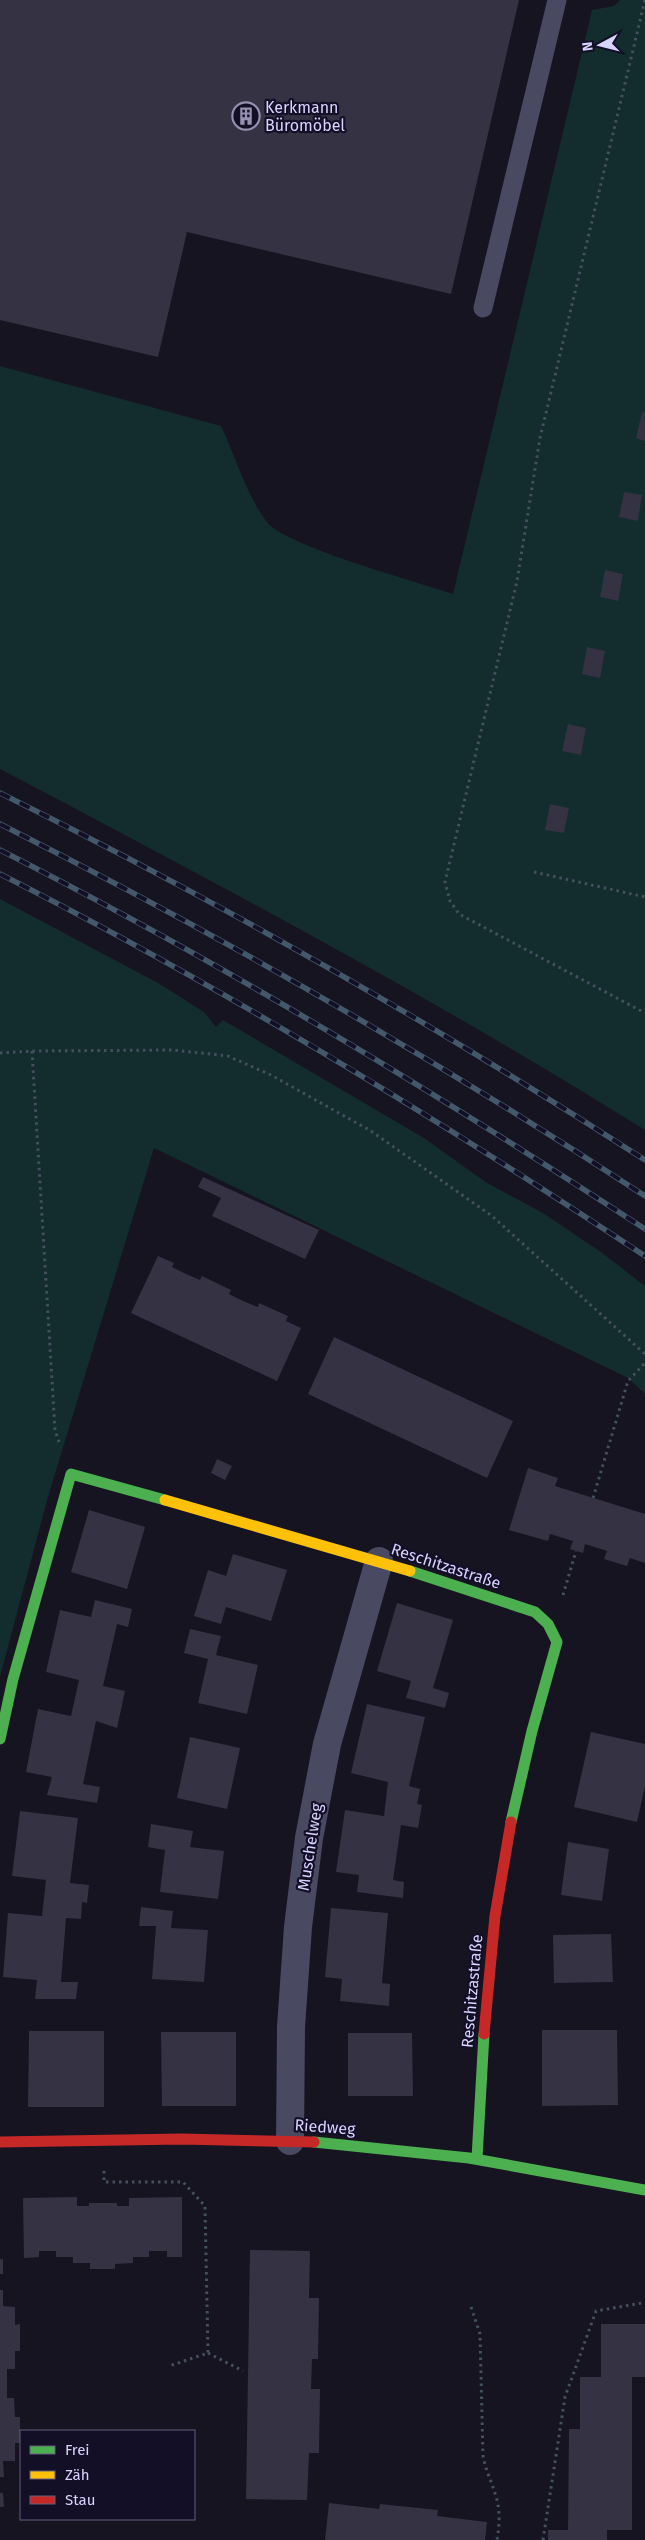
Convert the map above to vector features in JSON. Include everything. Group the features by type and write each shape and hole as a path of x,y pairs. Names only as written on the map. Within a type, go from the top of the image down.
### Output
{"street":[{"name":"Reschitzastraße","path":"71,1474 379,1561 535,1612 548,1624 557,1642 516,1796 500,1882 488,1977 476,2158"},
{"path":"0,1739 13,1679 71,1474"},
{"name":"Muschelweg","path":"290,2141 291,2027 298,1927 310,1838 327,1744 379,1561"},
{"name":"Riedweg","path":"0,2142 104,2138 290,2141 476,2158 592,2178 645,2190"}],"lane":[{"path":"482,308 557,0"}],"path":[{"path":"645,0 540,438 517,581 444,882 450,901 459,914 645,1013"},
{"path":"534,872 645,897"},
{"path":"0,1053 173,1050 228,1056 271,1075 371,1131 492,1216 645,1354"},
{"path":"32,1051 55,1430 71,1474"},
{"path":"593,1498 628,1382 645,1363"},
{"path":"548,1624 559,1608 576,1551"},
{"path":"104,2138 104,2182 183,2182 205,2206 208,2353"},
{"path":"543,2540 565,2398 596,2311 642,2303"},
{"path":"472,2307 480,2334 483,2456 487,2475 498,2504 500,2521 497,2540"},
{"path":"169,2366 208,2353 243,2371"}],"green space":[{"path":"620,0 645,0 645,1130 487,1034 407,989 245,899 0,769 0,366 221,426 253,500 267,522 279,531 299,542 325,552 453,594 592,10 614,6"},
{"path":"0,899 158,983 204,1012 216,1027 223,1020 424,1138 487,1183 543,1213 601,1252 645,1286 645,1394 628,1378 154,1148 48,1497 0,1677"}],"building":[{"name":"Kerkmann Büromöbel","path":"0,0 519,0 451,294 187,232 158,357 0,320"},
{"path":"642,412 645,413 645,441 636,438"},
{"path":"624,492 642,495 638,521 619,517"},
{"path":"605,570 623,574 618,601 600,597"},
{"path":"587,647 605,651 600,678 582,674"},
{"path":"568,724 586,728 581,755 562,751"},
{"path":"550,804 569,808 564,833 545,830"},
{"path":"203,1177 319,1230 305,1259 212,1216 221,1198 198,1187"},
{"path":"158,1256 174,1263 172,1267 186,1274 200,1280 202,1276 231,1290 229,1294 243,1301 258,1307 259,1303 288,1316 286,1321 301,1328 277,1381 131,1313"},
{"path":"334,1337 513,1421 487,1478 308,1394"},
{"path":"217,1459 232,1466 225,1480 211,1473"},
{"path":"528,1468 558,1478 555,1486 645,1514 645,1563 630,1558 627,1566 604,1559 607,1551 585,1544 583,1553 570,1549 573,1541 550,1534 548,1541 509,1530"},
{"path":"89,1510 145,1527 127,1589 71,1572"},
{"path":"233,1554 287,1570 271,1621 226,1607 221,1624 194,1616 208,1570 226,1576"},
{"path":"95,1600 132,1609 128,1627 117,1624 103,1686 125,1691 117,1728 96,1721 83,1784 100,1787 97,1803 47,1795 52,1777 26,1772 38,1709 71,1716 79,1680 46,1672 60,1610 91,1617"},
{"path":"397,1603 453,1620 433,1688 449,1693 445,1708 406,1698 411,1681 377,1671"},
{"path":"190,1629 221,1636 216,1655 258,1665 247,1714 198,1703 208,1659 184,1653"},
{"path":"367,1704 425,1717 409,1786 420,1789 417,1804 422,1805 418,1828 401,1825 393,1880 404,1882 403,1898 357,1892 359,1875 336,1872 345,1810 384,1816 388,1782 351,1773"},
{"path":"591,1732 645,1744 645,1786 637,1822 574,1807"},
{"path":"190,1737 240,1748 227,1809 177,1798"},
{"path":"20,1811 78,1818 70,1883 89,1885 87,1903 82,1902 81,1919 66,1918 61,1982 78,1982 76,1999 35,1999 37,1980 3,1977 8,1913 42,1916 46,1880 12,1876"},
{"path":"151,1824 193,1831 190,1847 224,1851 218,1899 160,1892 165,1850 148,1847"},
{"path":"568,1842 609,1849 602,1901 561,1895"},
{"path":"141,1907 173,1911 171,1928 208,1930 204,1982 152,1979 156,1926 139,1926"},
{"path":"331,1908 388,1913 382,1983 390,1984 389,2006 340,2001 342,1979 325,1977"},
{"path":"611,1934 613,1982 554,1983 553,1935"},
{"path":"542,2030 617,2030 618,2105 542,2106"},
{"path":"29,2031 104,2031 104,2107 28,2107"},
{"path":"161,2032 236,2032 236,2106 162,2106"},
{"path":"348,2033 412,2033 413,2096 348,2096"},
{"path":"77,2197 77,2206 89,2206 89,2203 117,2203 117,2206 129,2206 129,2198 182,2197 182,2257 167,2257 167,2251 149,2251 149,2257 133,2257 133,2263 115,2264 115,2269 90,2269 90,2263 73,2263 73,2257 56,2257 56,2251 39,2251 39,2257 24,2258 23,2198"},
{"path":"250,2250 310,2251 309,2298 319,2298 318,2359 312,2359 311,2389 320,2389 319,2453 309,2453 307,2500 246,2499"},
{"path":"0,2259 3,2259 3,2274 0,2274"},
{"path":"0,2290 3,2290 3,2306 15,2307 15,2325 20,2324 20,2351 15,2351 15,2369 7,2369 7,2398 14,2398 15,2417 20,2417 20,2443 15,2443 15,2461 3,2461 4,2477 0,2477"},
{"path":"601,2324 645,2324 645,2377 632,2377 632,2530 607,2530 607,2540 548,2540 548,2530 568,2530 569,2429 580,2429 580,2377 601,2377"},
{"path":"0,2493 3,2493 4,2507 0,2507"},
{"path":"329,2503 379,2509 380,2504 438,2510 437,2516 487,2522 485,2540 325,2540"}],"railway":[{"path":"0,793 165,878 328,968 488,1062 645,1160"},
{"path":"0,824 165,910 328,1001 488,1096 645,1196"},
{"path":"0,850 165,938 328,1031 487,1128 645,1229"},
{"path":"0,874 166,962 247,1008 408,1104 645,1256"}],"traffic: fast":[{"path":"0,1739 13,1679 71,1474 165,1500"},
{"path":"410,1571 535,1612 548,1624 557,1642 532,1731 511,1822"},
{"path":"477,2158 484,2034"},
{"path":"314,2142 469,2158 645,2190"}],"traffic: slow":[{"path":"165,1500 410,1571"}],"traffic: jam":[{"path":"484,2034 495,1916 511,1822"},
{"path":"0,2142 182,2139 314,2142"}],"place":[{"name":"Kerkmann Büromöbel","path":"246,116"}]}
